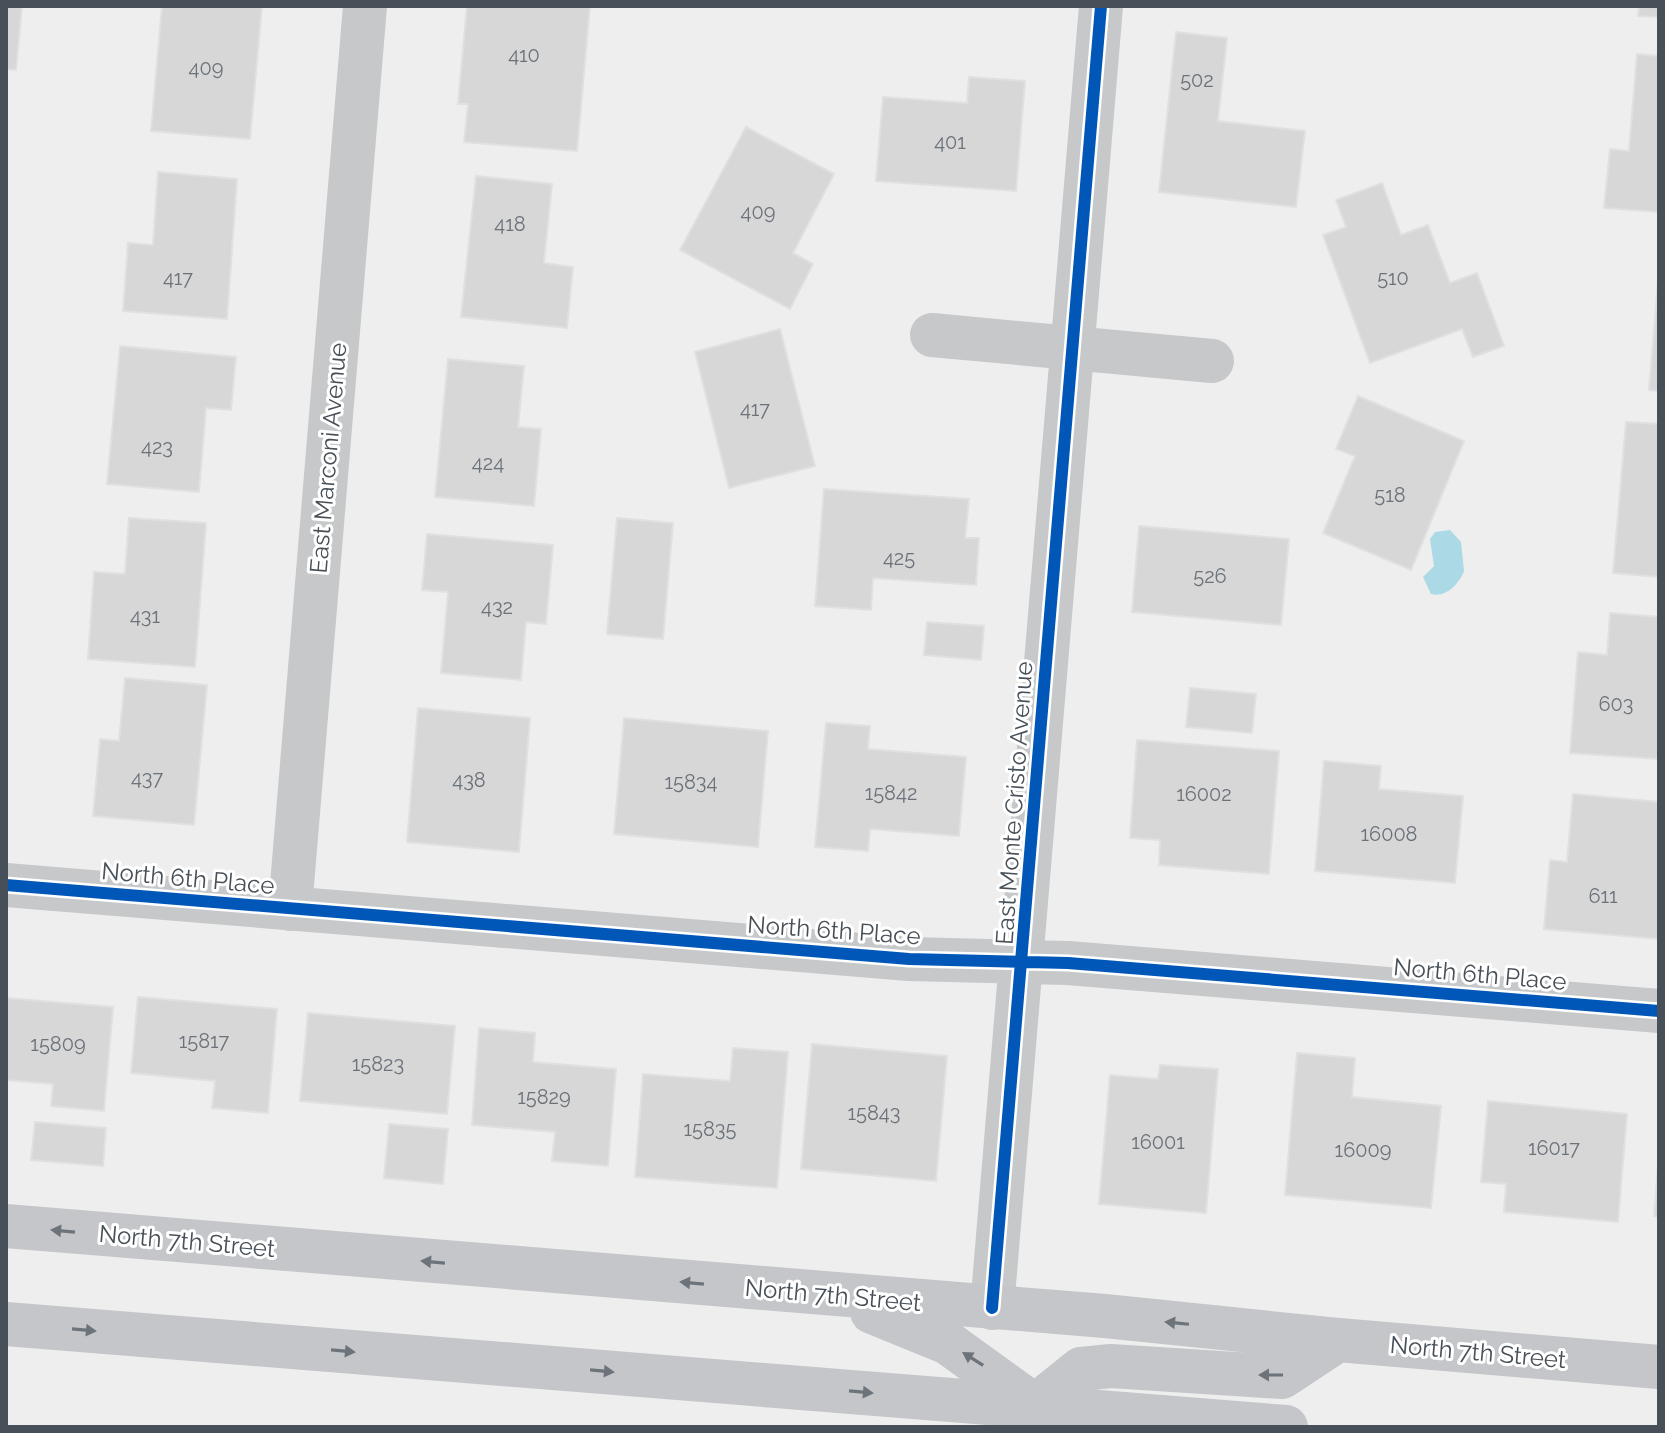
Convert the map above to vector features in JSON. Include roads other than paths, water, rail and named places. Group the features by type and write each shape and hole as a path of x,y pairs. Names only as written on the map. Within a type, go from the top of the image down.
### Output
{"main road":[{"name":"North 7th Street","path":"6,1226 1105,1316 1338,1340 1659,1367"},
{"path":"823,1294 948,1343 1034,1416"},
{"path":"6,1324 1034,1416 1286,1427"},
{"path":"1034,1416 1081,1369 1111,1366 1282,1377 1338,1340"}],"street":[{"name":"East Marconi Avenue","path":"290,909 365,6"},
{"name":"East Monte Cristo Avenue","path":"992,1308 1024,962 1101,6"},
{"path":"932,335 1212,361"},
{"name":"North 6th Place","path":"6,885 909,959 1024,962 1659,1011"}],"water":[{"path":"1450,530 1461,542 1464,571 1451,589 1442,594 1431,594 1423,577 1434,566 1430,539 1435,532"}]}
